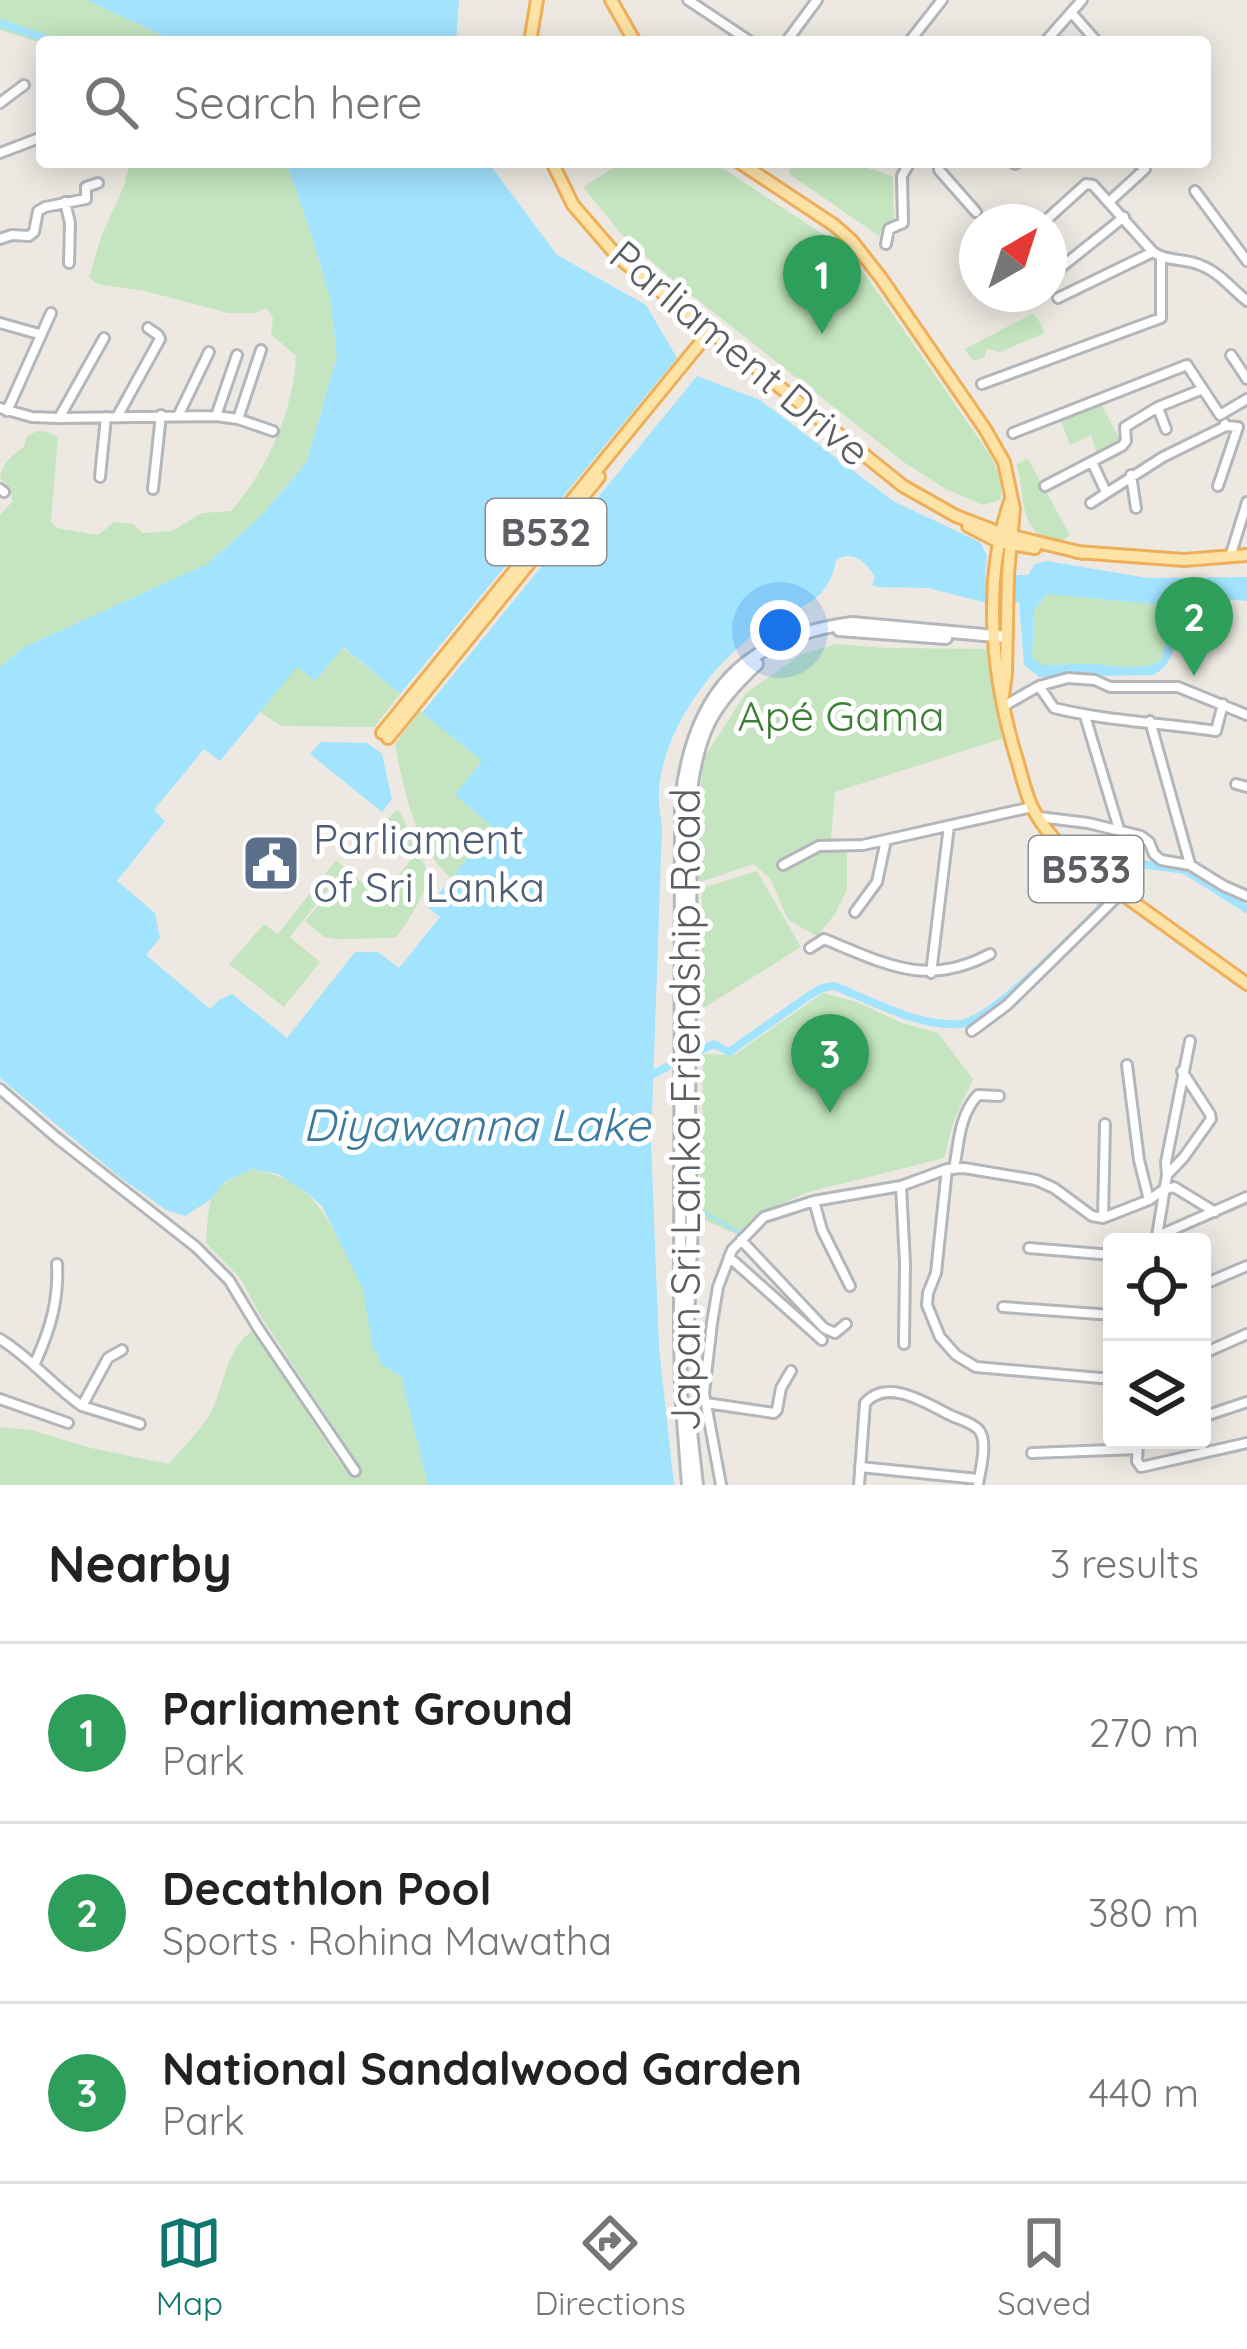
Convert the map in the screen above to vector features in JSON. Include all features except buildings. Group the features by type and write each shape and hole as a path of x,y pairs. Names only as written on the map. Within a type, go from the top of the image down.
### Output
{"main road":[{"path":"531,36 538,0"},
{"path":"611,0 632,36"},
{"name":"Parliament Drive","path":"555,168 573,205 618,257 903,486 1005,539"},
{"path":"748,168 834,225 861,252 997,448 1013,502 1030,535 1043,547"},
{"name":"B532","path":"385,735 712,333"},
{"path":"1013,502 1005,539 1083,553 1184,560 1247,555"},
{"name":"Parliament Drive","path":"956,516 976,532 1005,539"},
{"path":"976,532 990,543 1002,567 1043,547"},
{"name":"B533","path":"1005,539 996,672 1011,741 1036,812 1072,859 1247,984"},
{"path":"964,633 998,614"},
{"name":"Japan Sri Lanka Friendship Road","path":"693,1485 681,1394 680,1323 681,800 686,759 709,702 729,678 777,644 827,626 852,623 1000,639"},
{"name":"Japan Sri Lanka Friendship Road","path":"693,1485 686,1394 692,1222 691,790 699,743 723,698 738,681 758,663 805,638 854,630 1000,639"}],"street":[{"path":"790,36 817,0"},
{"path":"914,36 942,0"},
{"path":"1050,36 1082,0"},
{"path":"690,1 742,36"},
{"path":"1071,12 1092,36"},
{"path":"0,103 24,85"},
{"path":"0,153 36,138"},
{"path":"886,244 889,229 903,223 902,176 907,168"},
{"path":"939,168 969,204"},
{"path":"1110,201 1144,168"},
{"path":"0,239 28,236 34,232 38,211 86,199 86,187 98,183"},
{"path":"982,383 1161,318 1157,255 1093,184 1064,204"},
{"path":"1195,191 1247,261"},
{"path":"65,202 69,263"},
{"path":"1067,263 1124,217"},
{"path":"1067,294 1157,255 1203,265 1247,302"},
{"path":"51,314 3,409 59,418 217,416 273,431"},
{"path":"0,323 40,334"},
{"path":"100,477 111,417 160,339 148,328"},
{"path":"59,418 104,338"},
{"path":"238,418 261,350"},
{"path":"179,414 209,352"},
{"path":"217,416 237,355"},
{"path":"1231,355 1247,379"},
{"path":"1013,433 1187,365 1226,426"},
{"path":"1046,486 1122,446 1125,428 1158,407 1203,389"},
{"path":"1220,415 1247,399"},
{"path":"1158,407 1166,429"},
{"path":"153,489 161,415"},
{"path":"1091,502 1131,475 1226,426 1238,427 1219,486"},
{"path":"1092,462 1106,492"},
{"path":"1131,475 1136,508"},
{"path":"1230,557 1247,502"},
{"path":"1003,701 1067,678 1095,680 1110,687 1178,687 1247,715"},
{"path":"1039,686 1054,708 1085,716 1216,731 1223,704"},
{"path":"1085,716 1120,830"},
{"path":"1150,721 1190,865"},
{"path":"1236,784 1247,788"},
{"path":"783,866 819,846 886,840 1036,812 1141,836 1161,860 1190,865 1247,896"},
{"path":"931,973 950,825"},
{"path":"854,913 878,882 886,840"},
{"path":"972,1031 1007,1005 1120,894"},
{"path":"810,948 824,939 884,964 931,973 966,967 990,954"},
{"path":"1157,1233 1190,1041"},
{"path":"1127,1065 1149,1200"},
{"path":"1167,1175 1211,1119 1182,1071"},
{"path":"0,1089 196,1246 229,1280 355,1471"},
{"path":"999,1096 974,1097 963,1118 927,1305 940,1337 968,1364 1103,1378"},
{"path":"1102,1218 1106,1124"},
{"path":"721,1485 704,1393 712,1323 729,1257 764,1216 814,1201 901,1186 950,1169 1036,1180 1102,1218 1174,1187 1215,1212"},
{"path":"901,1186 904,1344"},
{"path":"1169,1233 1247,1197"},
{"path":"814,1201 822,1230 850,1286"},
{"path":"741,1240 824,1328 836,1333 846,1324"},
{"path":"1030,1248 1103,1255"},
{"path":"729,1257 822,1340"},
{"path":"34,1364 53,1321 57,1264"},
{"path":"1211,1282 1247,1266"},
{"path":"1004,1307 1103,1314"},
{"path":"1211,1350 1247,1334"},
{"path":"0,1340 82,1406 140,1424"},
{"path":"82,1406 108,1358 122,1350"},
{"path":"706,1403 774,1413 791,1371"},
{"path":"859,1485 860,1467 865,1403 885,1390 913,1397 977,1428 983,1440 979,1482 860,1467"},
{"path":"0,1400 68,1423"},
{"path":"1211,1414 1247,1402"},
{"path":"1138,1449 1137,1462 1148,1467 1247,1443"},
{"path":"1032,1454 1103,1447"}],"green space":[{"path":"0,0 87,0 163,36 36,36 36,41 0,30"},
{"path":"128,168 288,168 330,298 337,356 307,462 260,517 207,564 24,647 0,667 0,515 12,502 11,490 0,478 8,460 24,447 26,437 42,431 58,437 51,522 57,528 98,535 114,522 133,524 143,533 172,531 202,513 231,511 266,459 290,398 296,356 271,334 273,318 266,308 256,313 228,313 97,284 89,277"},
{"path":"613,168 722,168 841,246 988,452 1001,481 1000,500 983,505 905,463 680,286 622,235 583,187"},
{"path":"790,168 867,168 893,176 894,219 879,236 789,174"},
{"path":"1032,314 1045,333 1000,352 986,349 985,357 973,361 965,349"},
{"path":"1101,403 1121,442 1097,454 1091,435 1070,445 1060,418"},
{"path":"1028,459 1070,535 1063,540 1039,536 1028,518 1016,464"},
{"path":"1047,594 1174,606 1161,660 1137,668 1040,665 1032,657 1034,611"},
{"name":"Apé Gama","path":"836,644 993,649 1004,738 835,792 831,837 847,845 847,889 817,936 788,920 770,878 753,864 695,884 703,759 746,693 802,654"},
{"path":"342,647 400,694 374,727 281,726 260,712 297,666"},
{"path":"420,711 482,761 493,827 451,878 419,833 395,744"},
{"path":"396,810 430,877 412,915 393,938 324,937 305,921 348,871 385,901 394,890 390,885 415,855 382,826"},
{"path":"336,860 345,868 290,937 320,962 284,1007 229,964 264,924 278,934"},
{"path":"757,871 801,947 702,1009 702,888"},
{"path":"823,993 938,1033 973,1079 955,1117 944,1158 805,1193 765,1212 736,1234 697,1217 703,1054 734,1055"},
{"path":"252,1169 284,1179 307,1194 333,1229 362,1286 374,1347 401,1376 428,1485 0,1485 0,1427 31,1430 169,1464 207,1419 235,1350 251,1332 337,1459 356,1475 358,1464 240,1278 206,1243 213,1195 226,1182"}],"water":[{"path":"87,0 459,0 456,36 163,36"},
{"name":"Diyawanna Lake","path":"288,168 492,168 557,255 646,305 677,358 400,694 343,647 315,681 297,667 220,761 204,749 154,810 165,821 117,881 155,913 160,938 146,955 210,1009 232,994 287,1038 355,952 378,952 399,968 440,917 428,907 493,827 455,795 482,761 422,713 697,376 760,400 893,501 980,542 987,556 985,575 1028,575 1035,564 1047,561 1148,578 1247,577 1247,601 1195,597 1169,660 1153,675 1039,677 1024,665 1019,602 983,602 928,588 878,587 872,585 875,577 863,562 842,557 819,595 745,641 694,698 670,743 659,795 662,828 651,1142 659,1348 674,1485 428,1485 401,1376 382,1365 372,1344 363,1289 322,1206 278,1174 252,1169 224,1182 210,1200 185,1216 166,1210 0,1078 0,667 24,647 207,564 260,517 307,462 337,356 330,298","holes":["1047,594 1174,606 1161,660 1153,664 1041,665 1032,657 1034,611"]},
{"path":"321,742 367,743 382,754 392,799 382,812 310,754"}],"waterway":[{"path":"0,23 38,36"},
{"path":"1099,866 1104,859 1185,870 1247,909"},
{"path":"694,1053 714,1044 729,1052 810,995 834,986 928,1021 960,1024 974,1019 1031,976 1105,899"},
{"path":"653,1074 667,1067"},
{"path":"705,1213 741,1234"}],"place":[{"name":"Parliament Ground","path":"822,334"},
{"name":"Decathlon Pool","path":"1194,676"},
{"name":"Parliament of Sri Lanka","path":"271,863"},
{"name":"National Sandalwood Garden","path":"830,1113"}]}
